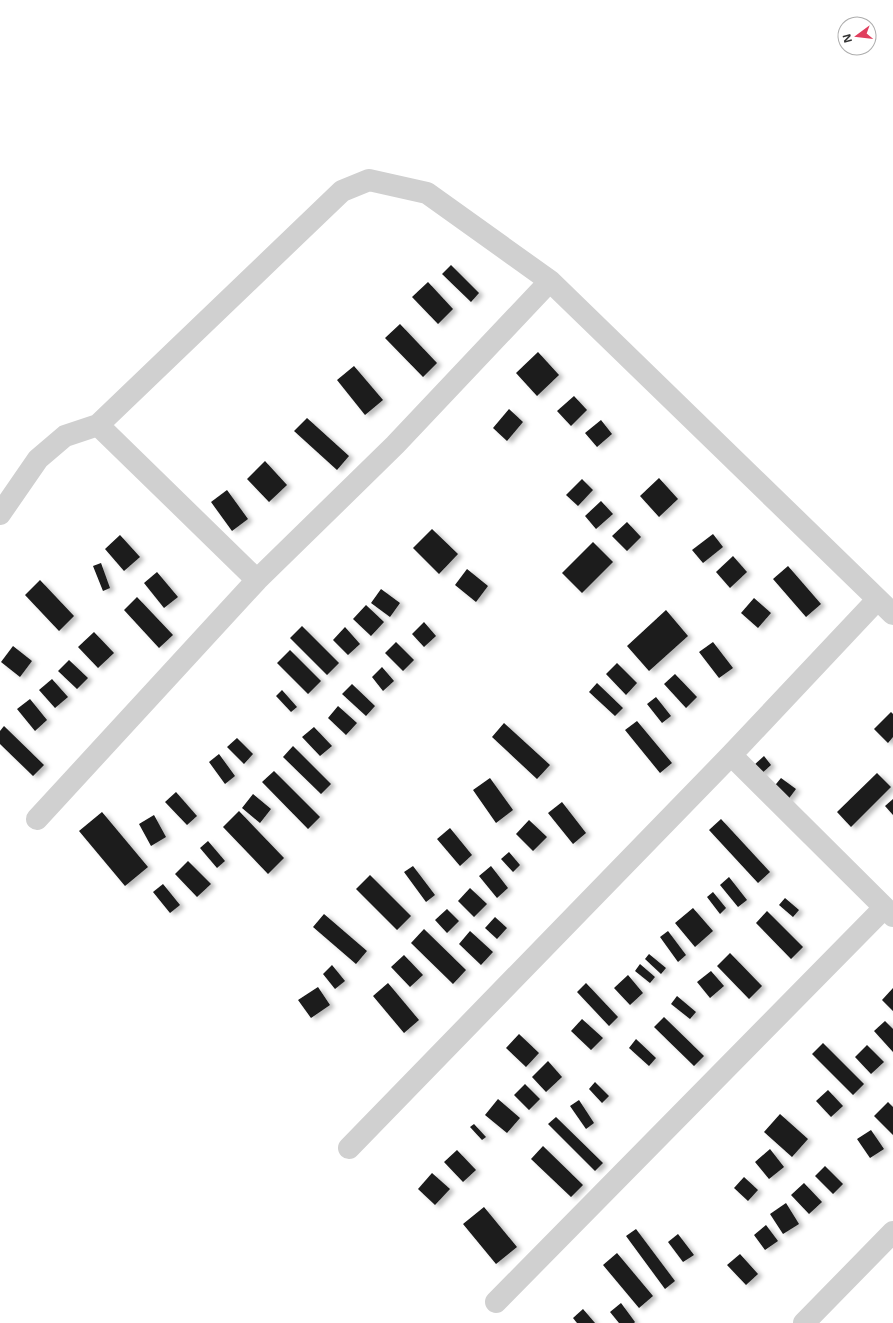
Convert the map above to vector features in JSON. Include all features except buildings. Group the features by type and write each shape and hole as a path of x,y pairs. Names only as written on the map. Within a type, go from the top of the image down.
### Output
{"street":[{"path":"0,514 38,460 65,436 98,425 342,191 369,180 427,193 550,281 893,614"},
{"path":"37,819 257,580 395,444 550,281"},
{"path":"98,425 257,580"},
{"path":"349,1148 731,755 877,600"},
{"path":"496,1302 888,912 731,755"},
{"path":"804,1323 893,1232"}]}
